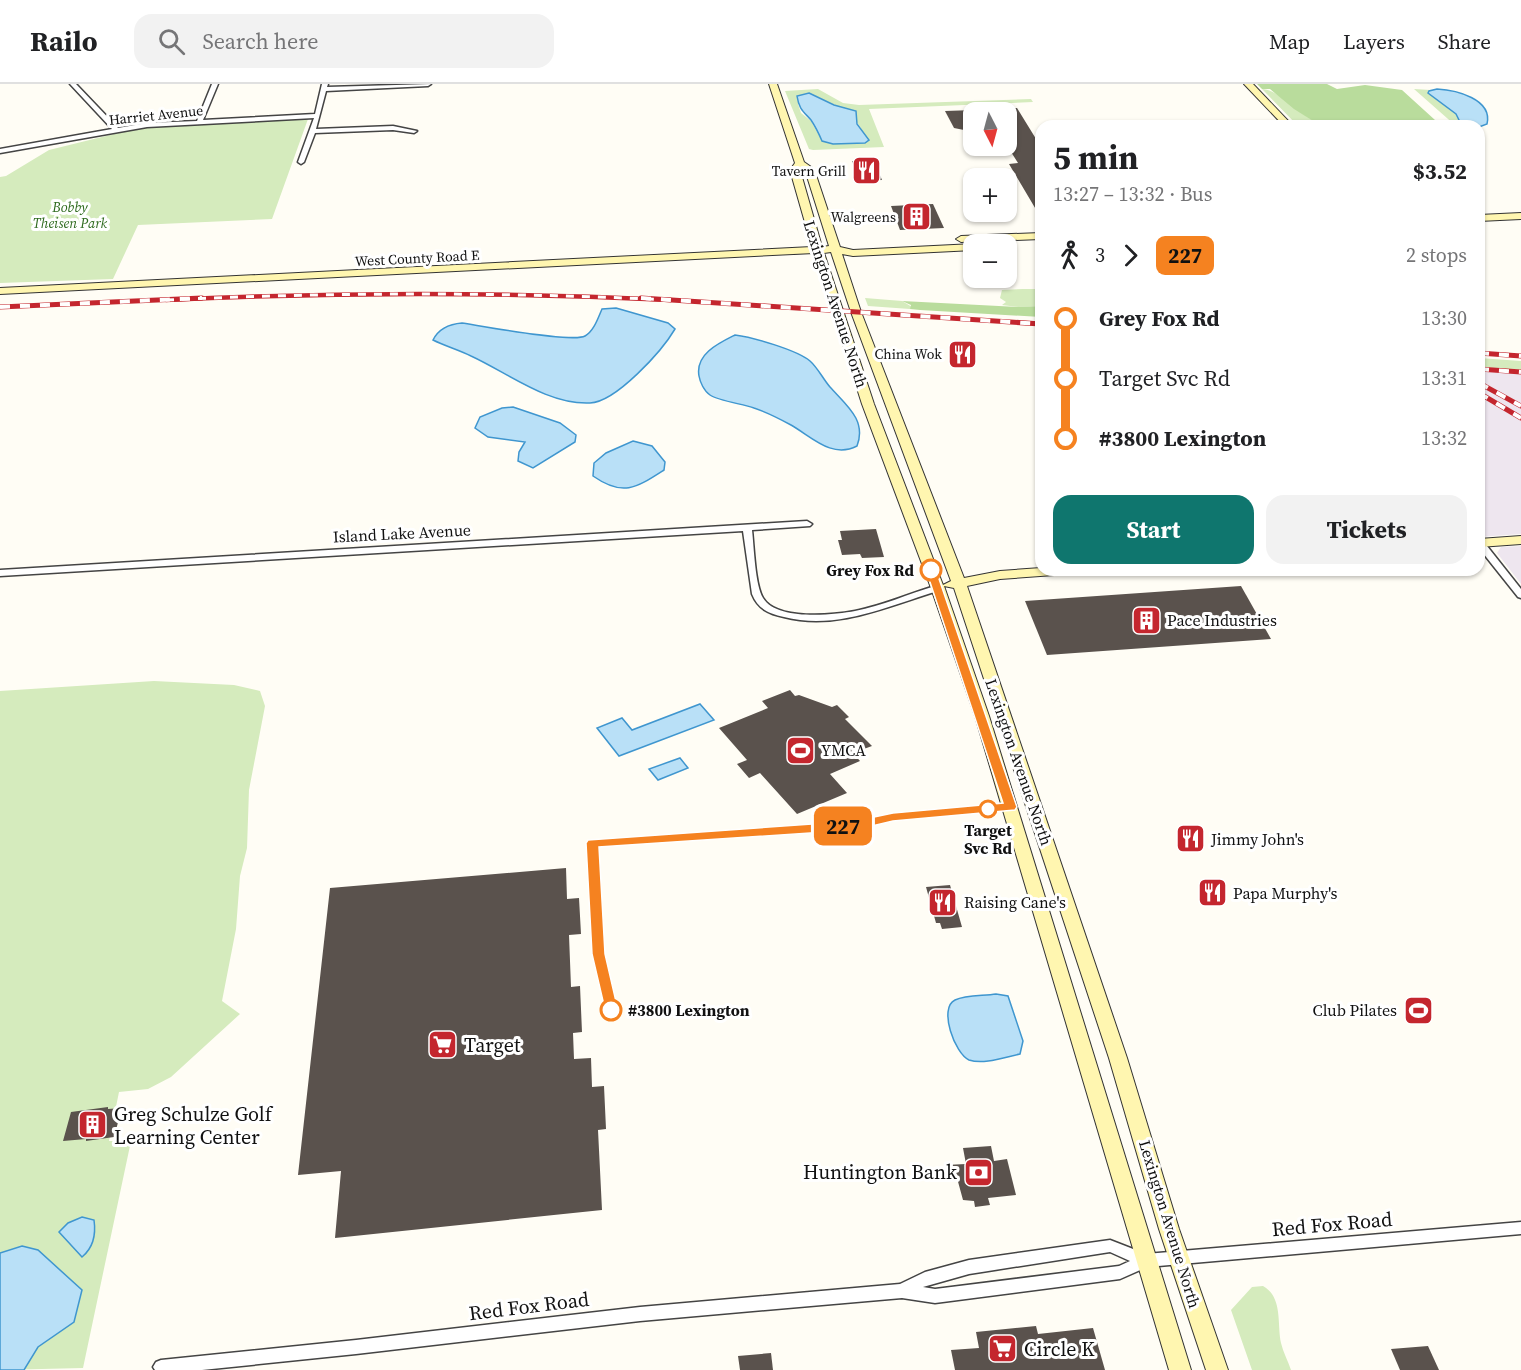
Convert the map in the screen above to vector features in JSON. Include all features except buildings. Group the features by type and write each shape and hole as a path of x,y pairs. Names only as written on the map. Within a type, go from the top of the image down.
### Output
{"main road":[{"name":"Lexington Avenue North","path":"773,84 800,163 809,170 856,312 959,583 1118,1058 1178,1259 1217,1370"},
{"path":"1248,84 1283,120"},
{"name":"Lexington Avenue North","path":"800,163 795,170 817,249 868,404 938,588 1011,807 1180,1370"},
{"path":"1485,218 1521,216"},
{"name":"West County Road E","path":"835,249 850,244 1035,236"},
{"path":"1017,244 1035,243"},
{"name":"West County Road E","path":"0,291 552,265 817,249 835,249 853,253 963,248"},
{"path":"1485,543 1521,540"},
{"path":"938,588 999,575 1035,572"}],"street":[{"path":"73,84 116,130"},
{"path":"200,121 215,84"},
{"path":"301,162 317,116 324,87 428,84"},
{"name":"Harriet Avenue","path":"0,151 40,146 147,125 317,116"},
{"path":"312,131 393,128 414,131"},
{"name":"Island Lake Avenue","path":"0,573 807,524"},
{"path":"747,527 757,594 765,607 782,614 805,617 855,614 938,588"},
{"path":"1485,549 1521,595"},
{"name":"Red Fox Road","path":"161,1367 663,1311 903,1291 935,1296 1120,1272 1146,1261 1521,1228"},
{"name":"Red Fox Road","path":"903,1291 924,1279 969,1268 1110,1246 1146,1261"}],"shaded area":[{"path":"1485,367 1521,370 1521,534 1485,537"},
{"path":"1521,546 1521,584 1497,553 1501,547"}],"green space":[{"path":"1257,84 1327,84 1337,89 1365,85 1402,90 1435,120 1311,120 1270,89 1262,89"},
{"path":"818,89 843,103 859,105 1031,99 1033,102 963,102 963,105 869,109 884,147 809,149 785,91","holes":["814,95 834,105 855,111 856,121 861,128 822,141 811,121 801,113 798,104"]},
{"path":"1262,89 1276,94 1313,120 1292,120"},
{"path":"1414,89 1431,90 1429,94 1456,114 1459,120 1449,120"},
{"name":"Bobby Theisen Park","path":"308,119 272,219 138,225 113,279 0,283 0,177 6,176 49,150 154,126"},
{"path":"1035,289 1035,306 1002,305 1006,302 1000,298 1002,290"},
{"path":"865,298 902,301 912,307 910,309 868,306"},
{"path":"902,301 1035,306 1035,317 910,309 911,305"},
{"path":"1485,358 1521,361 1521,370 1485,367"},
{"path":"154,681 234,685 260,691 265,706 249,790 247,848 240,876 236,929 222,1001 240,1014 171,1077 148,1089 119,1092 109,1141 131,1141 83,1368 0,1370 0,691"},
{"path":"1263,1286 1274,1297 1281,1343 1291,1370 1252,1370 1231,1310 1252,1287"}],"water":[{"path":"1437,89 1454,91 1479,102 1487,115 1487,124 1485,125 1485,120 1459,120 1456,114 1428,93"},
{"path":"809,93 834,105 856,111 857,124 869,140 865,143 833,144 822,141 798,100 797,96"},
{"path":"616,308 668,323 675,329 660,350 625,385 601,400 590,403 559,399 529,387 471,356 433,340 445,327 462,323 546,336 577,338 591,331 602,309"},
{"path":"735,335 774,345 810,361 857,421 859,437 857,446 839,450 822,445 791,425 768,414 719,399 708,393 700,378 701,361 710,350"},
{"path":"513,407 560,423 576,435 575,442 533,468 518,461 519,452 525,442 488,437 475,428 480,417 502,408"},
{"path":"633,441 652,446 665,462 664,470 629,488 604,483 593,476 594,463 606,453"},
{"path":"700,704 714,720 619,756 597,728 622,718 632,730"},
{"path":"680,758 688,768 658,780 649,769"},
{"path":"996,994 1008,996 1023,1041 1020,1054 988,1061 969,1060 959,1049 950,1031 948,1012 950,1005 955,1000 964,997"},
{"path":"82,1217 94,1220 95,1230 91,1245 82,1257 59,1232 68,1223"},
{"path":"22,1246 38,1250 82,1290 74,1322 38,1347 24,1370 0,1370 0,1253"}],"railway":[{"path":"166,300 419,294 671,300"},
{"path":"0,307 202,298"},
{"path":"641,298 1035,324"},
{"path":"1485,353 1521,356"},
{"path":"1485,369 1521,372"},
{"path":"1485,386 1521,406"},
{"path":"1485,397 1521,418"}],"bus line":[{"name":"227","path":"611,1010 598,954 592,843 855,825 893,817 1011,807 931,570"}],"place":[{"name":"Tavern Grill","path":"867,171"},
{"name":"Walgreens","path":"917,217"},
{"name":"China Wok","path":"963,354"},
{"name":"Grey Fox Rd","path":"931,570"},
{"name":"Pace Industries","path":"1146,620"},
{"name":"YMCA","path":"800,750"},
{"name":"Target Svc Rd","path":"988,809"},
{"name":"Jimmy John's","path":"1190,839"},
{"name":"Papa Murphy's","path":"1212,893"},
{"name":"Raising Cane's","path":"943,902"},
{"name":"#3800 Lexington","path":"611,1010"},
{"name":"Club Pilates","path":"1418,1010"},
{"name":"Target","path":"443,1045"},
{"name":"Greg Schulze Golf Learning Center","path":"93,1125"},
{"name":"Huntington Bank","path":"978,1172"},
{"name":"Circle K","path":"1003,1349"}]}
